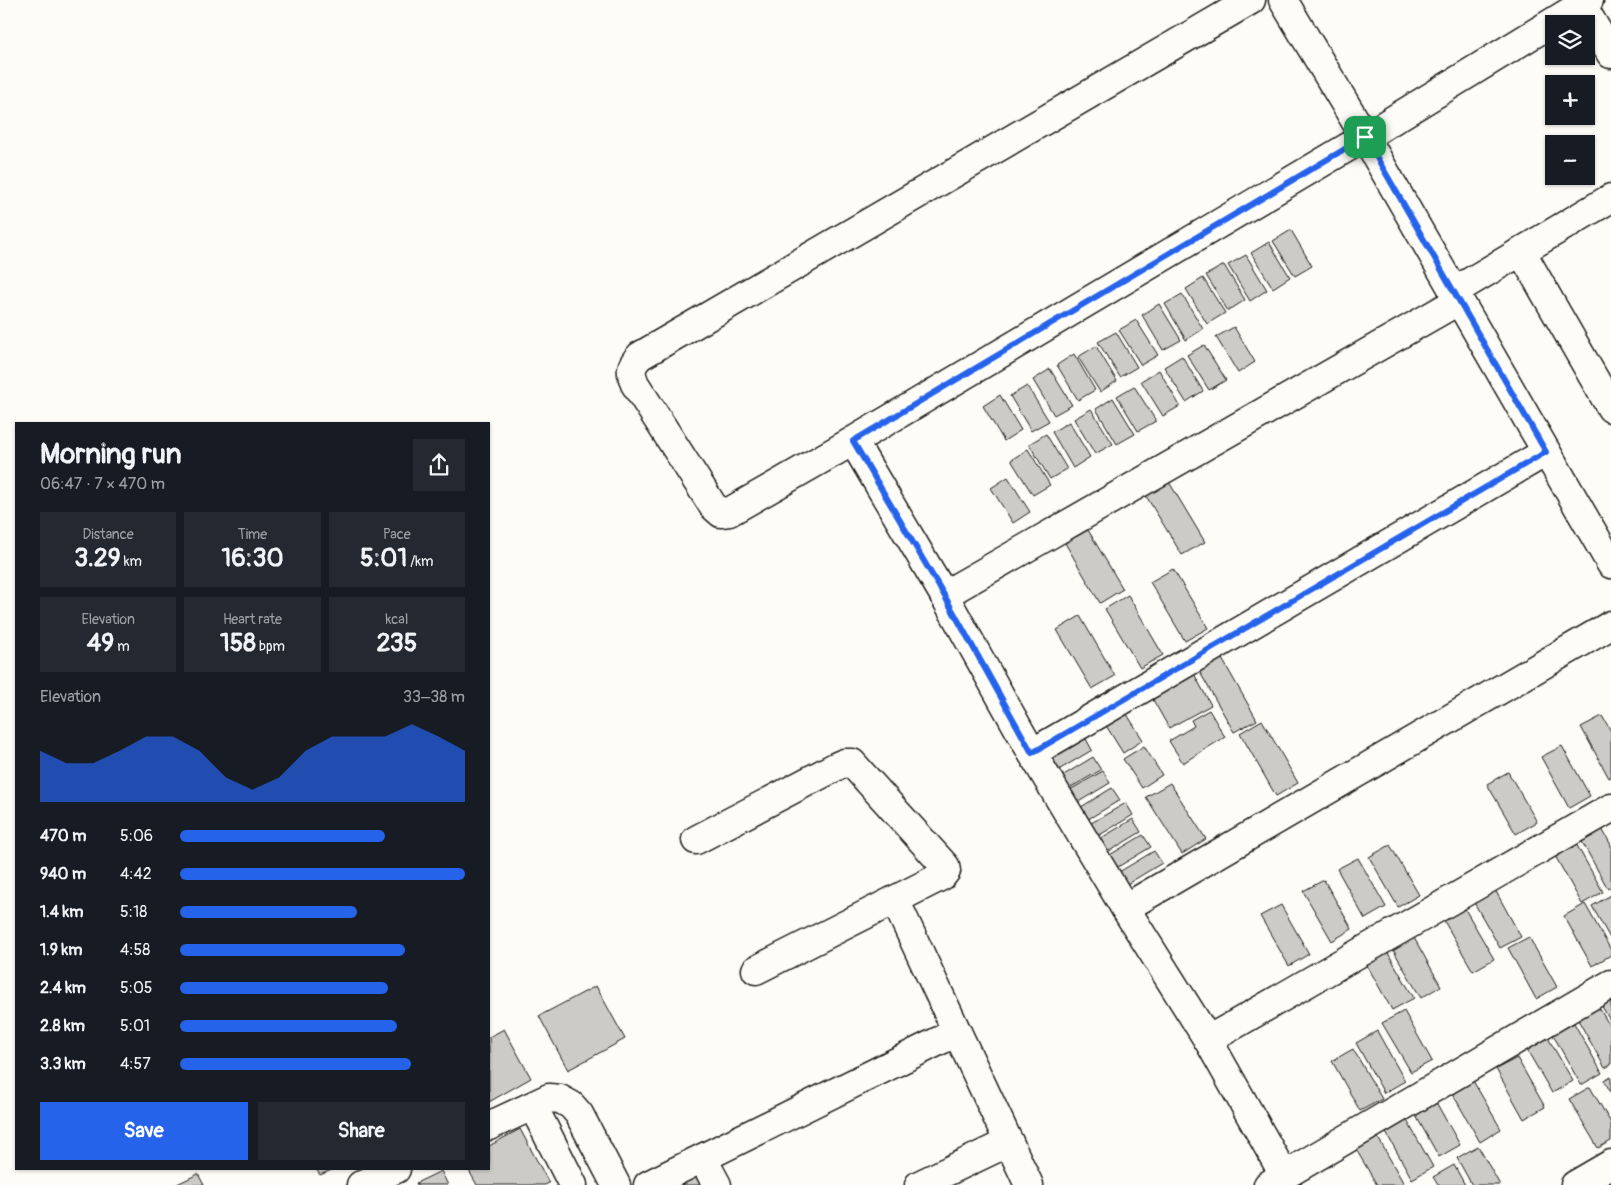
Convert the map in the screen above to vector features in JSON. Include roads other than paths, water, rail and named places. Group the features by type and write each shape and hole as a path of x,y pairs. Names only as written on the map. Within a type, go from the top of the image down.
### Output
{"street":[{"path":"1251,0 640,356 633,364 631,375 635,384 713,506 721,513 729,512 853,441 1365,137 1583,2 1611,54"},
{"path":"1283,0 1365,137 1611,564"},
{"path":"944,595 1456,297 1521,252 1611,198"},
{"path":"1521,252 1611,408"},
{"path":"853,441 944,595 1032,753 1125,908 1208,1040 1276,1180 1611,984"},
{"path":"1032,753 1546,452"},
{"path":"1125,908 1611,625"},
{"path":"696,840 837,766 844,763 852,763 944,866 946,871 942,876 756,970"},
{"path":"1208,1040 1611,808"},
{"path":"895,900 1030,1185"},
{"path":"648,1185 957,1032"},
{"path":"490,1126 549,1098 560,1099 571,1105 579,1114 616,1185"},
{"path":"533,1106 573,1185"},
{"path":"919,1185 1009,1142"},
{"path":"703,1159 717,1185"},
{"path":"1575,1185 1611,1164"},
{"path":"361,1185 394,1170"}]}
